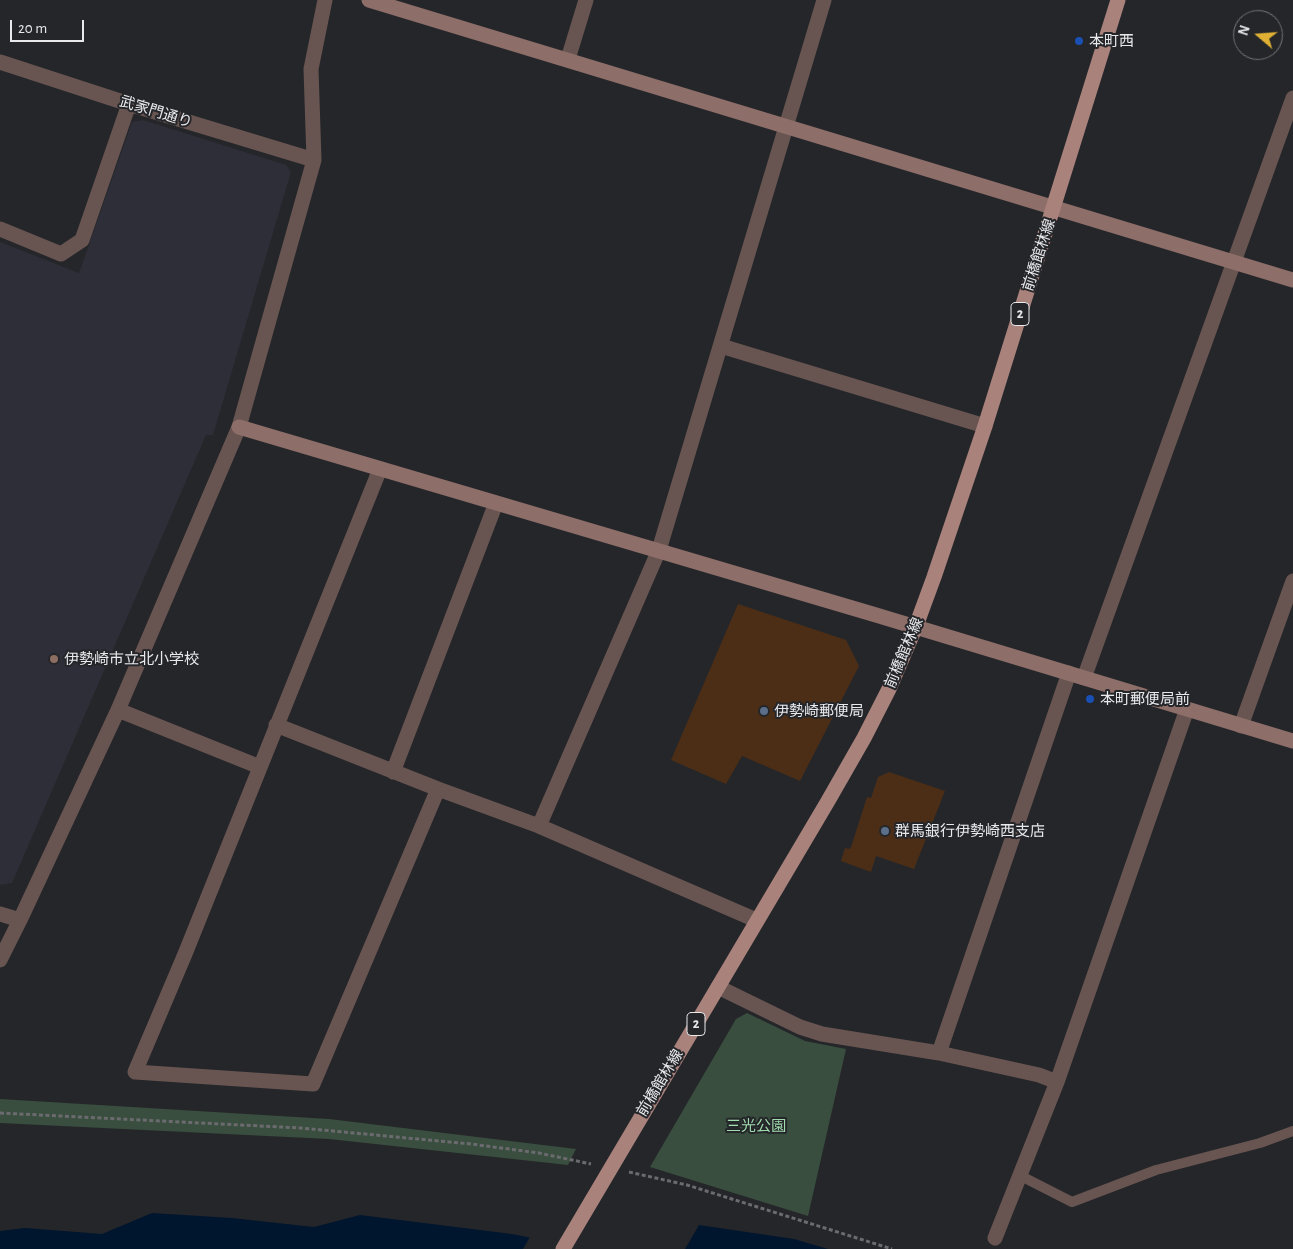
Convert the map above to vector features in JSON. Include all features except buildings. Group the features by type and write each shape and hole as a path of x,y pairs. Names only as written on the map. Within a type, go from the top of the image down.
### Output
{"main road":[{"name":"前橋館林線","path":"563,1249 864,738 889,689 916,626 985,426 1118,0"}],"street":[{"path":"0,960 118,710 239,427 314,160 311,69 325,0"},
{"path":"369,0 1293,280"},
{"path":"568,59 586,0"},
{"path":"539,826 659,550 824,0"},
{"name":"武家門通り","path":"0,62 129,104 314,160"},
{"path":"1084,678 1293,98"},
{"path":"0,229 61,254 82,240 129,104"},
{"path":"720,346 985,426"},
{"path":"239,427 916,626 1293,741"},
{"path":"380,469 135,1072 313,1084 438,789"},
{"path":"393,772 496,503"},
{"path":"1241,726 1293,580"},
{"path":"939,1053 1068,673"},
{"path":"995,1238 1057,1082 1187,709"},
{"path":"118,710 260,767"},
{"path":"276,725 393,772 539,826 756,920"},
{"path":"0,914 20,920"},
{"path":"718,987 800,1026 822,1034 939,1053 1039,1076 1057,1082"}],"lane":[{"path":"1019,1175 1072,1202 1156,1170 1260,1143 1293,1131"}],"path":[{"path":"0,1113 301,1128 471,1144 539,1153 594,1165"},
{"path":"622,1171 686,1185 892,1249"}],"shaded area":[{"name":"伊勢崎市立北小学校","path":"143,120 286,165 291,172 213,435 206,435 12,883 0,885 0,242 79,273 132,122"}],"green space":[{"name":"三光公園","path":"747,1013 805,1041 846,1049 808,1216 650,1167 736,1019"},
{"path":"0,1099 329,1119 576,1149 568,1165 329,1139 0,1123"}],"water":[{"path":"152,1213 232,1218 314,1227 360,1215 512,1234 587,1249 0,1249 0,1231 25,1228 102,1234"},
{"path":"699,1225 794,1239 828,1249 685,1249"}],"pier":[{"path":"531,1235 587,1247 589,1249 523,1249"}],"place":[{"name":"本町西","path":"1079,41"},
{"name":"伊勢崎市立北小学校","path":"54,659"},
{"name":"本町郵便局前","path":"1090,699"},
{"name":"伊勢崎郵便局","path":"764,711"},
{"name":"群馬銀行伊勢崎西支店","path":"885,831"}]}
